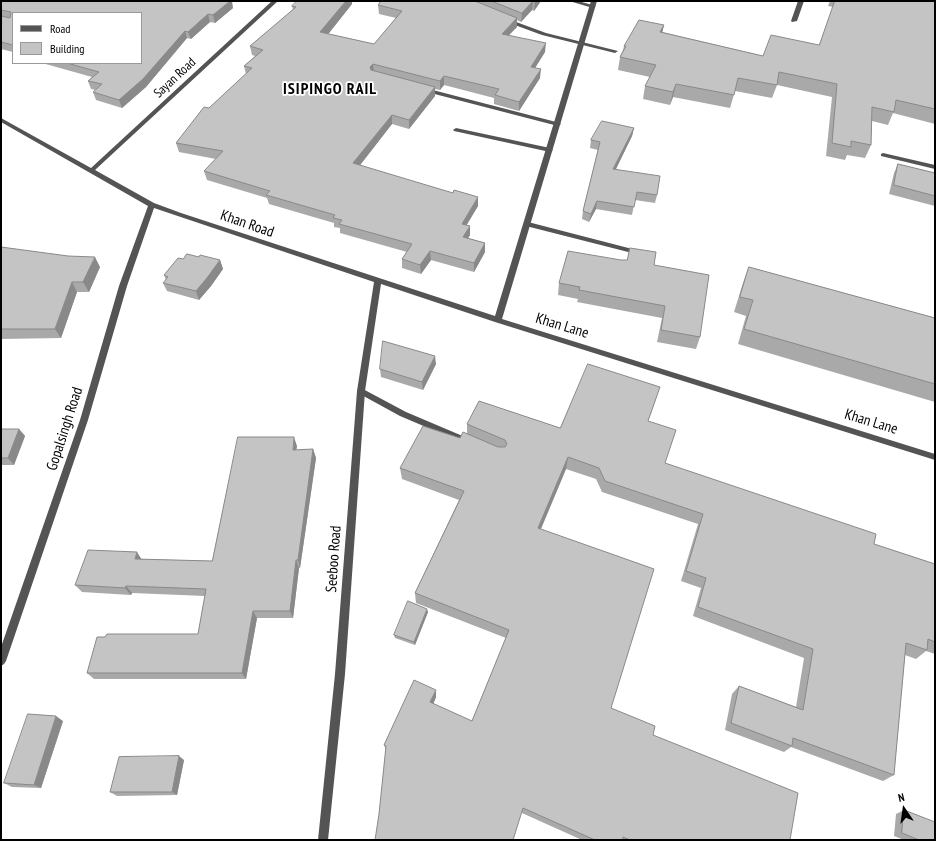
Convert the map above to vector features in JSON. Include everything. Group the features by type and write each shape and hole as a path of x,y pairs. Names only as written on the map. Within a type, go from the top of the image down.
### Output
{"street":[{"name":"Sayan Road","path":"90,171 275,1"},
{"path":"498,320 594,3 572,1"},
{"path":"794,21 801,1"},
{"path":"499,17 544,34 615,51"},
{"path":"420,89 558,124"},
{"name":"Khan Road","path":"1,120 152,205 498,320"},
{"path":"456,130 550,150"},
{"path":"883,155 935,167"},
{"name":"Gopalsingh Road","path":"1,661 84,420 123,286 152,205"},
{"path":"528,224 645,254"},
{"name":"Seeboo Road","path":"323,840 340,674 361,391 378,281"},
{"name":"Khan Lane","path":"498,320 935,457"},
{"path":"361,391 403,414 474,444"}],"building":[{"path":"1,1 230,1 213,15 208,14 188,32 185,31 143,79 119,100 93,92 102,84 88,81 99,72 71,64 142,64 142,12 12,12 12,45 1,42 1,16 10,18 11,12 1,10"},
{"path":"297,1 346,1 320,32 374,44 402,11 378,5 381,1 475,1 517,18 502,34 546,43 531,67 541,69 519,102 495,95 499,89 444,76 440,81 373,64 370,67 371,70 435,87 409,120 392,115 353,163 453,193 454,190 478,197 462,224 470,226 463,237 485,243 474,263 430,251 420,265 402,259 412,244 339,224 342,220 333,218 335,215 266,195 270,191 204,171 223,151 176,143 204,107 209,108 252,68 244,66 263,50 250,46 296,7 292,6"},
{"path":"492,1 533,1 522,13"},
{"path":"835,1 935,1 935,109 896,100 894,112 872,107 871,145 851,141 851,147 832,143 837,84 779,72 777,85 738,78 734,95 676,84 673,92 645,86 656,65 620,57 626,46 624,46 639,20 664,25 660,32 763,56 771,35 819,45"},
{"path":"602,121 634,128 613,169 660,176 657,195 637,192 634,207 597,201 591,214 583,211 600,142 591,140"},
{"path":"898,164 935,173 935,196 894,185"},
{"path":"1,247 68,256 95,257 83,282 72,282 55,329 1,329"},
{"path":"630,248 656,252 654,265 709,275 700,337 661,330 665,306 579,290 580,287 559,283 568,251 627,260"},
{"path":"187,254 199,257 200,255 220,260 196,291 163,283 168,277 164,275 178,258 183,259"},
{"path":"749,267 935,318 935,384 744,329 753,300 740,297"},
{"path":"383,341 435,356 422,382 380,369"},
{"path":"588,364 660,387 648,421 676,430 665,463 876,534 874,544 935,564 935,642 928,639 927,650 906,643 894,775 793,738 792,746 731,723 739,686 803,710 813,649 698,607 706,578 686,571 703,514 605,481 599,468 568,457 538,528 654,569 611,708 655,726 653,735 798,793 790,840 630,840 623,837 623,840 595,840 523,808 513,840 375,840 386,746 384,745 414,680 436,690 430,702 472,721 509,630 415,593 464,491 400,468 423,426 460,438 463,432 498,447 505,447 507,444 505,440 467,424 479,401 560,428"},
{"path":"1,429 19,429 8,458 1,458"},
{"path":"238,437 294,437 293,450 313,449 298,560 296,560 290,611 253,611 242,673 87,673 97,637 105,637 107,634 198,634 206,589 126,586 125,588 75,585 88,550 137,552 135,559 212,561"},
{"path":"408,601 427,609 414,642 394,635"},
{"path":"28,714 56,716 34,785 4,783"},
{"path":"179,756 172,792 110,792 119,757"},
{"path":"904,810 935,822 935,840 919,840 902,833"}],"district":[{"name":"ISIPINGO RAIL","path":"330,89"}]}
